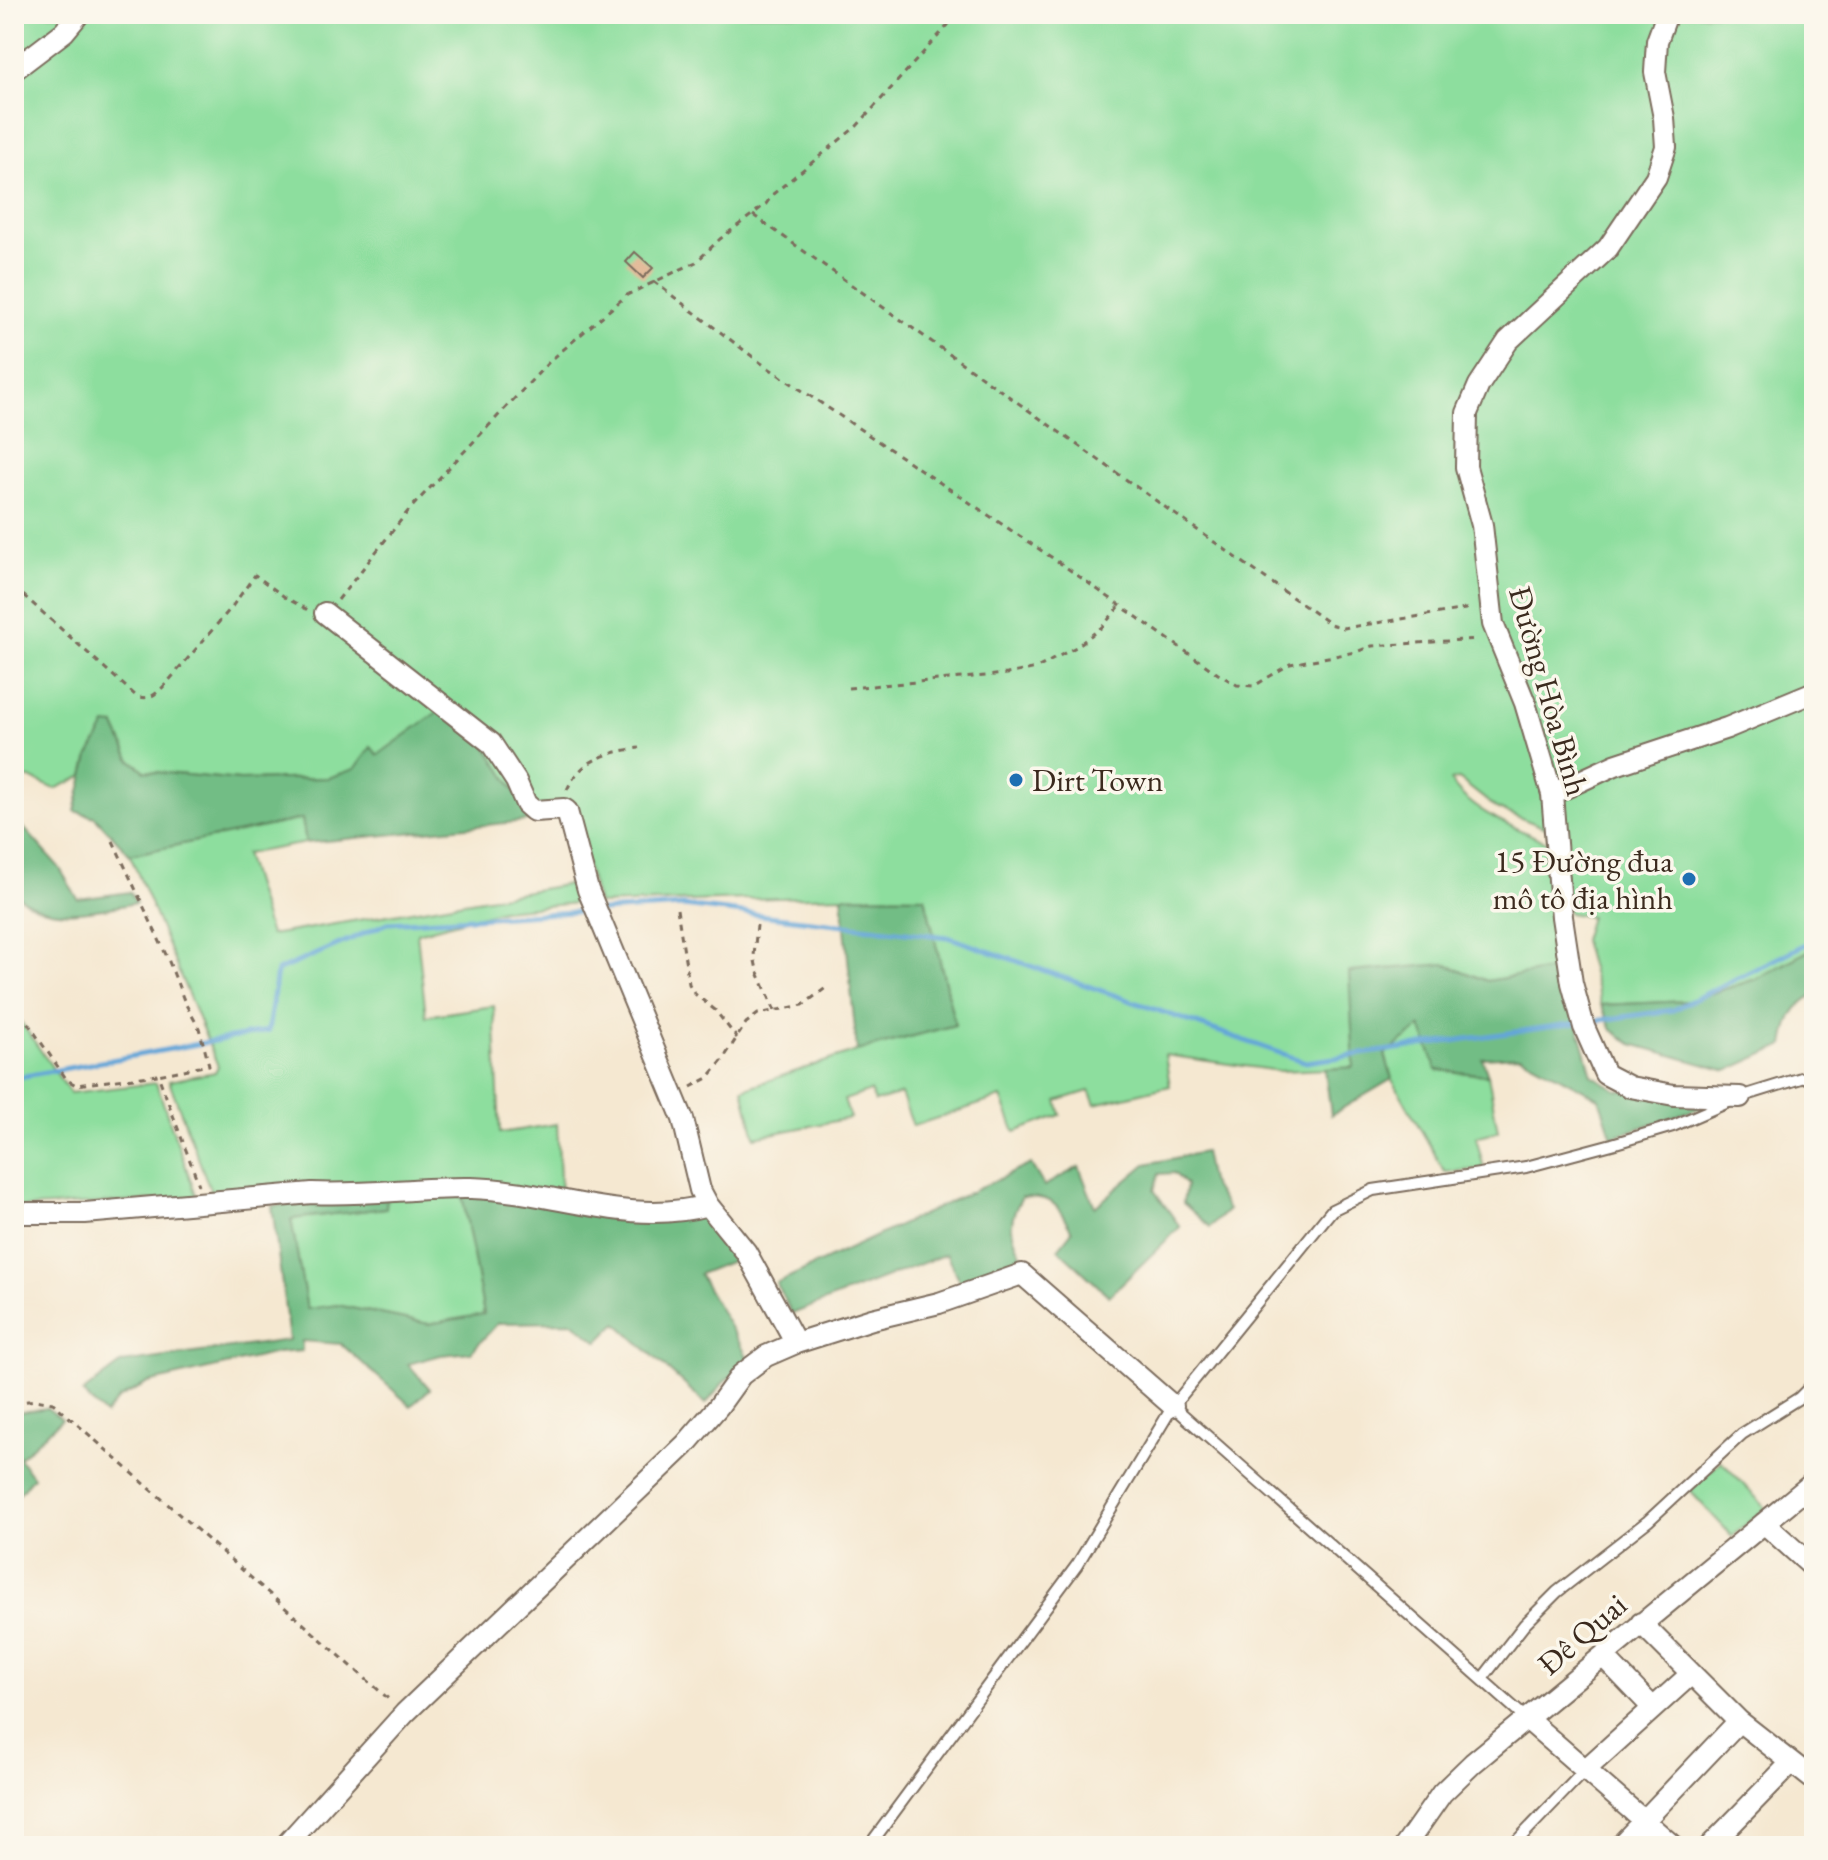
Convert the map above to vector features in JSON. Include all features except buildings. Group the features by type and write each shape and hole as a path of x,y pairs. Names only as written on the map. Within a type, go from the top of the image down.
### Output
{"street":[{"path":"14,70 64,32 79,14"},
{"name":"Đường Hòa Bình","path":"1667,14 1657,41 1655,72 1666,147 1656,177 1608,248 1508,341 1479,385 1467,413 1466,467 1482,525 1490,605 1498,639 1525,703 1552,794 1560,901 1572,983 1584,1027 1605,1074 1630,1087 1674,1095 1740,1097"},
{"path":"325,613 491,743 516,781 526,804 534,811 567,811 588,890 691,1143 700,1190 708,1205 746,1252 796,1343"},
{"path":"1552,794 1615,765 1727,728 1814,692"},
{"path":"14,1213 85,1213 312,1193 341,1195 472,1188 652,1213 684,1212 708,1205"},
{"path":"285,1846 405,1713 685,1445 741,1375 766,1356 796,1343 872,1319 939,1303 1022,1274 1173,1406"},
{"name":"Đê Quai","path":"1412,1843 1442,1793 1473,1763 1814,1482"},
{"path":"1764,1523 1814,1568"},
{"path":"1641,1623 1739,1721 1814,1780"},
{"path":"1603,1656 1653,1708"},
{"path":"1586,1769 1690,1675"},
{"path":"1528,1720 1673,1846"},
{"path":"1620,1846 1739,1721"},
{"path":"1710,1846 1791,1763"}],"lane":[{"path":"869,1846 1077,1565 1173,1406 1332,1210 1373,1190 1526,1167 1612,1144 1673,1126 1740,1097 1814,1074"},
{"path":"1482,1679 1524,1625 1557,1592 1648,1521 1742,1434 1799,1398 1814,1383"},
{"path":"1173,1406 1528,1720"},
{"path":"1512,1846 1586,1769"}],"path":[{"path":"14,587 136,696 145,699 155,695 166,684 255,575 300,607 325,613 409,510 550,361 616,303 652,281 696,262 720,239 753,215 773,194 857,126 958,14"},
{"path":"753,215 1330,624 1344,628 1490,605"},
{"path":"652,281 761,363 1237,685 1254,686 1290,664 1356,652 1372,646 1498,639"},
{"path":"848,688 1007,674 1037,668 1076,647 1102,627 1119,607"},
{"path":"564,809 571,781 596,758 614,751 639,748"},
{"path":"14,1003 67,1080 76,1085 209,1065 199,1028 113,841"},
{"path":"677,909 689,984 737,1038"},
{"path":"757,925 754,956 775,1011"},
{"path":"674,1096 708,1078 746,1023 758,1014 803,1005 827,987"},
{"path":"158,1075 205,1204"},
{"path":"14,1403 35,1400 53,1403 405,1713"}],"green space":[{"path":"14,14 1814,14 1814,948 1756,979 1688,1001 1601,1005 1583,940 1590,917 1569,913 1546,828 1496,808 1459,779 1450,780 1481,810 1547,842 1562,968 1487,981 1445,964 1354,1068 1279,1071 1165,1055 1170,1086 1095,1104 1089,1091 1057,1101 1061,1115 1015,1132 1001,1097 913,1126 901,1094 875,1102 870,1091 844,1100 850,1118 755,1137 743,1089 857,1051 955,1025 925,897 842,896 598,904 572,816 527,821 521,801 377,755 371,747 355,769 328,778 240,780 145,771 130,759 115,726 89,756 84,776 55,789 30,778 14,778"},
{"path":"443,708 483,741 521,801 527,821 306,843 302,819 130,855 95,817 75,811 89,756 106,725 115,726 130,759 145,771 240,780 328,778 355,769 371,747 378,755"},
{"path":"14,817 59,867 78,899 130,892 136,903 88,911 56,912 27,902 14,892"},
{"path":"302,819 306,843 245,854 270,935 582,882 587,902 502,910 417,933 426,1016 494,1006 500,1133 557,1124 561,1195 213,1197 169,1081 215,1072 218,1066 130,855"},
{"path":"842,896 925,897 955,1025 857,1051"},
{"path":"1814,948 1814,995 1801,1004 1792,1016 1784,1045 1727,1071 1632,1044 1612,1030 1601,1005 1688,1001 1756,979"},
{"path":"1445,964 1487,981 1562,968 1592,1075 1617,1090 1721,1101 1612,1137 1599,1098 1521,1056 1482,1058 1488,1075 1437,1070 1421,1027 1385,1054 1392,1079 1331,1115 1325,1069 1354,1067 1349,972"},
{"path":"14,1012 70,1093 156,1083 197,1198 14,1208"},
{"path":"1421,1026 1437,1070 1488,1075 1498,1131 1476,1137 1484,1169 1445,1172 1392,1079 1385,1054"},
{"path":"1204,1152 1210,1181 1228,1210 1210,1227 1183,1203 1186,1185 1174,1173 1159,1174 1154,1190 1180,1227 1109,1296 1058,1249 1072,1231 1058,1208 1049,1201 1033,1197 1022,1197 1012,1222 1024,1261 962,1287 946,1254 792,1314 776,1283 1031,1164 1044,1186 1079,1167 1095,1207 1146,1164"},
{"path":"462,1194 484,1315 429,1324 337,1305 307,1310 291,1219 385,1208 387,1197"},
{"path":"462,1194 704,1213 737,1259 699,1274 750,1361 723,1383 706,1404 617,1323 598,1342 573,1322 498,1323 471,1352 441,1355 408,1364 430,1389 411,1406 341,1344 302,1341 302,1351 277,1353 148,1383 118,1399 105,1415 82,1393 122,1363 289,1340 272,1206 387,1197 386,1208 291,1219 307,1309 337,1305 429,1324 484,1314"},
{"path":"47,1408 62,1419 19,1458 33,1477 14,1500 14,1413"},
{"path":"1721,1461 1766,1508 1732,1536 1690,1491"}],"waterway":[{"path":"601,911 683,906 948,937 1306,1062 1577,1023"},
{"path":"14,1078 268,1031 277,971 388,923 591,911"},
{"path":"1587,1022 1673,1010 1814,940"}],"place":[{"name":"Dirt Town","path":"1016,780"},
{"name":"15 Đường đua mô tô địa hình","path":"1689,879"}]}
